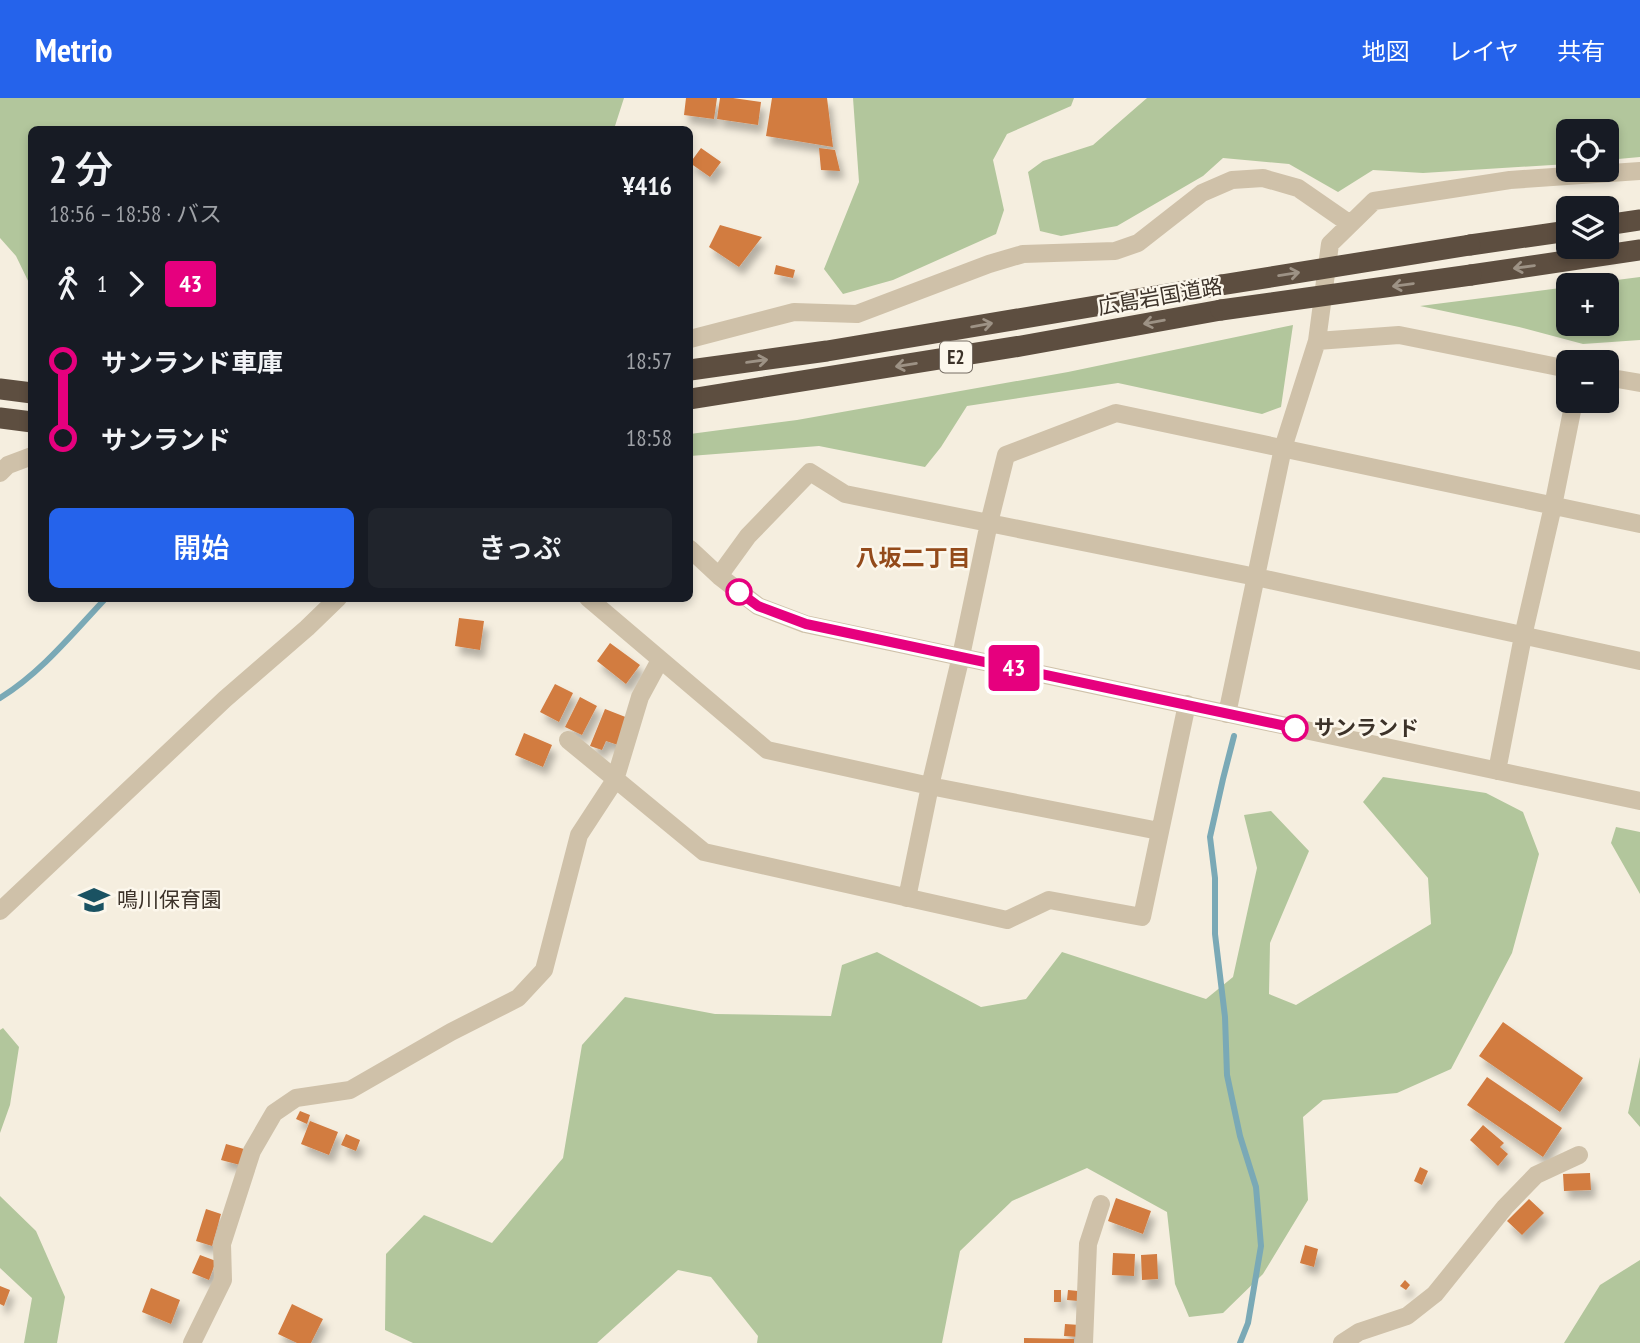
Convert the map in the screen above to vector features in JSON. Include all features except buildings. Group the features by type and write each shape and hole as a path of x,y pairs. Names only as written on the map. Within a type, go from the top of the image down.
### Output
{"highway":[{"path":"1619,223 1640,220"},
{"name":"広島岩国道路","path":"693,370 827,351 1556,233"},
{"name":"広島岩国道路","path":"693,400 1221,310 1640,250"},
{"path":"0,389 28,392"},
{"path":"0,418 28,422"}],"street":[{"path":"1227,714 1283,448 1317,341 1330,244 1374,201 1510,180 1640,170"},
{"path":"693,338 794,312 858,314 989,264 1023,254 1115,251 1138,243 1202,193 1232,180 1263,178 1298,188 1350,224"},
{"path":"1317,341 1399,335 1556,367"},
{"path":"1619,379 1640,382"},
{"path":"907,898 1006,455 1116,413 1640,524"},
{"path":"1497,771 1572,413"},
{"path":"0,473 8,465 28,458"},
{"path":"719,576 748,536 810,472 845,494 1256,577 1640,661"},
{"path":"693,552 758,606 806,624 1640,801"},
{"path":"0,911 225,699 334,602"},
{"path":"593,602 767,750 930,786 1160,831"},
{"path":"192,1343 223,1280 222,1244 252,1151 274,1113 296,1098 350,1090 451,1032 519,998 544,970 579,835 615,780 640,696 660,660"},
{"path":"568,740 704,852 1007,920 1049,900 1142,917 1187,705"},
{"path":"1342,1343 1359,1332 1407,1316 1435,1294 1536,1175 1578,1155"},
{"path":"1084,1343 1088,1244 1101,1204"}],"green space":[{"path":"0,98 624,98 615,126 28,126 28,281 16,256 0,238"},
{"path":"853,98 1074,98 1071,106 1007,134 993,160 1004,210 996,234 893,280 843,294 824,269 859,182"},
{"path":"1147,98 1640,98 1640,157 1619,159 1619,119 1556,119 1556,165 1423,173 1373,170 1338,192 1289,164 1223,158 1203,176 1117,226 1061,236 1040,231 1028,172 1043,161 1093,145"},
{"path":"1640,277 1640,340 1583,344 1420,306 1556,289 1556,336 1619,336 1619,280"},
{"path":"1293,325 1281,407 1262,414 1118,383 967,406 925,467 819,446 693,456 693,434 797,420 1068,372"},
{"path":"1383,777 1486,793 1523,812 1539,854 1512,953 1451,1069 1397,1093 1323,1100 1303,1117 1308,1200 1263,1274 1223,1313 1189,1317 1175,1284 1167,1212 1087,1168 1012,1201 960,1251 942,1343 757,1343 758,1336 711,1277 678,1270 597,1343 413,1343 385,1330 386,1254 424,1215 492,1243 563,1158 582,1045 625,997 715,1014 831,1016 842,965 877,952 981,1007 1026,999 1062,952 1206,999 1233,977 1257,868 1244,815 1271,811 1309,851 1270,943 1269,994 1296,1005 1431,924 1428,878 1363,802"},
{"path":"1616,827 1640,832 1640,894 1611,843"},
{"path":"3,1028 19,1047 10,1105 0,1133 0,1030"},
{"path":"1640,1057 1640,1127 1628,1113"},
{"path":"0,1196 36,1231 65,1297 57,1343 24,1343 32,1298 0,1268"},
{"path":"1640,1260 1640,1343 1564,1343 1600,1285"}],"waterway":[{"path":"0,698 43,665 102,602"},
{"path":"1234,736 1210,837 1215,878 1215,934 1225,1017 1227,1075 1240,1136 1256,1187 1261,1246 1248,1323 1240,1343"}],"bus line":[{"name":"43","path":"739,592 758,606 806,624 1295,728"}],"place":[{"name":"サンランド","path":"1295,728"},
{"name":"鳴川保育園","path":"94,900"}],"district":[{"name":"八坂二丁目","path":"913,558"}]}
